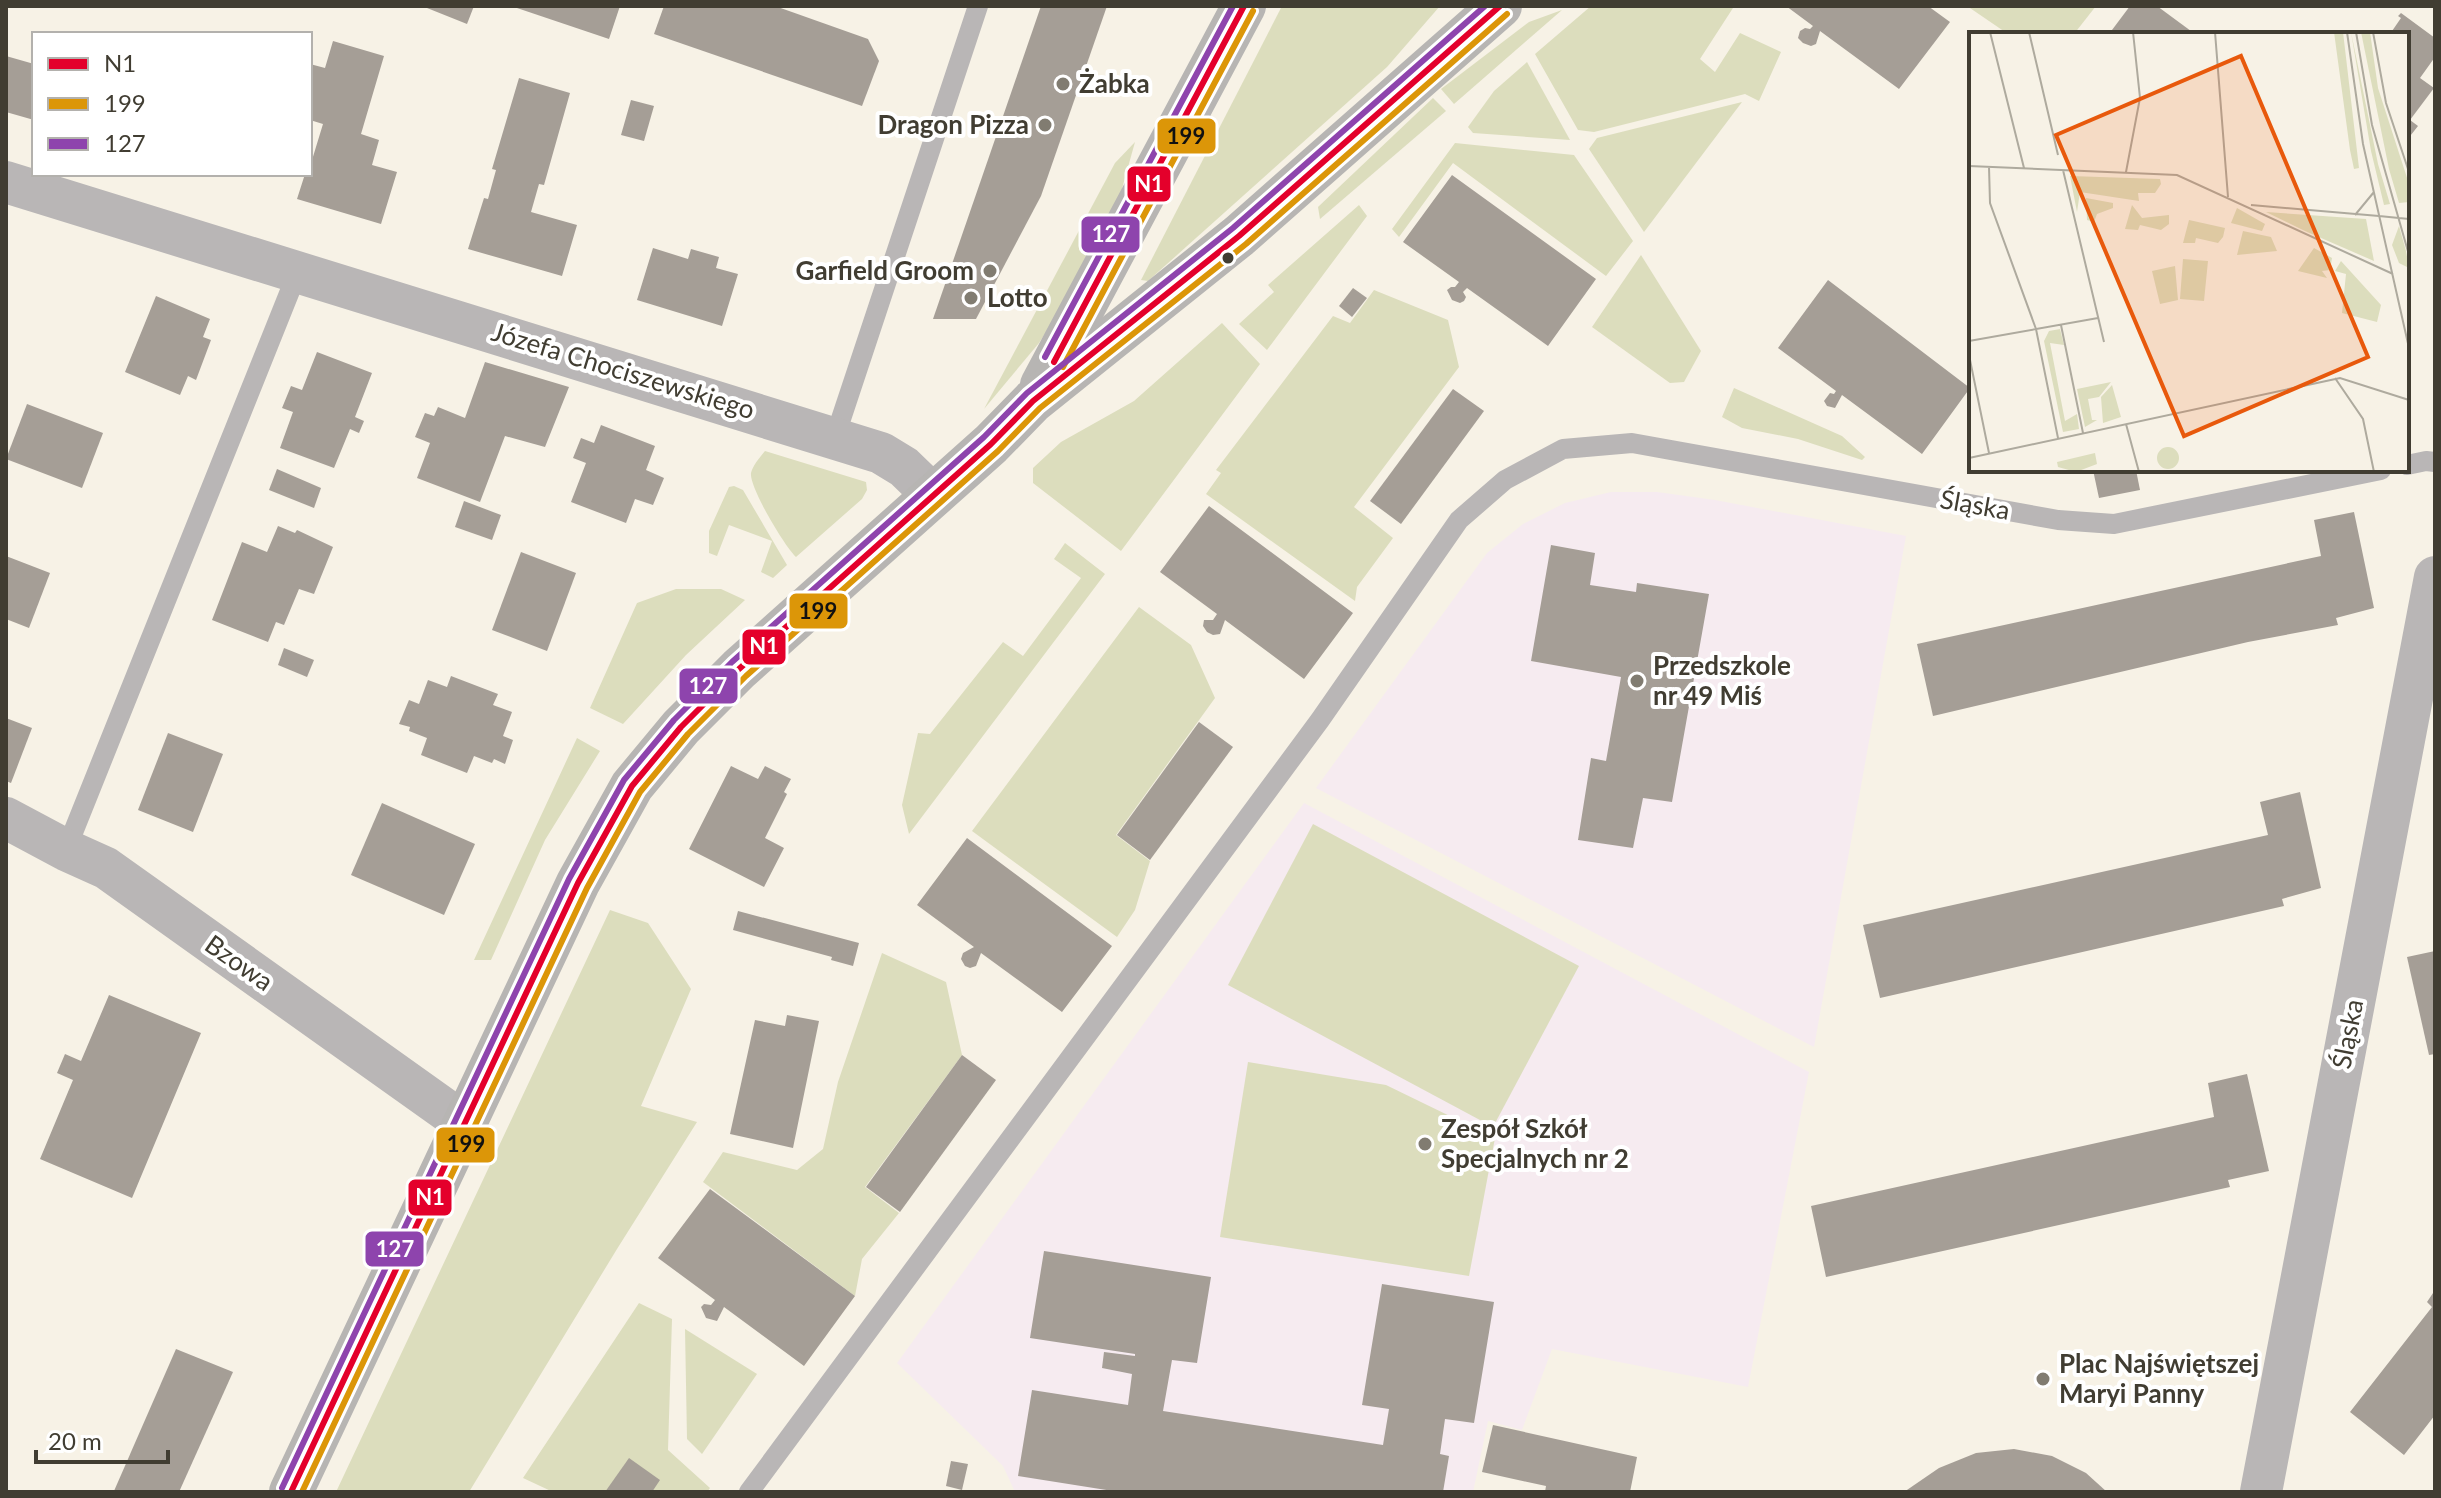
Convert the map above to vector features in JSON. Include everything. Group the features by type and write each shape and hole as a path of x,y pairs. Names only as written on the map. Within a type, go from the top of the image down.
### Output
{"street":[{"path":"1033,401 1244,6"},
{"path":"291,1492 578,883 632,786 681,727 739,669 934,496 1033,401 1239,236 1500,6"},
{"name":"Józefa Chociszewskiego","path":"6,182 835,437 881,453 904,467 934,496"},
{"name":"Śląska","path":"2261,1492 2435,577"},
{"name":"Bzowa","path":"6,818 106,868 464,1123"}],"lane":[{"path":"835,437 978,6"},
{"path":"66,850 298,271"},
{"name":"Śląska","path":"749,1492 1320,720 1459,520 1505,480 1563,449 1632,443 2058,520 2114,524 2371,472"},
{"path":"2409,465 2435,462"}],"shaded area":[{"name":"Przedszkole nr 49 Miś","path":"1611,492 1657,492 1715,500 1906,536 1814,1047 1316,788 1487,553 1523,524 1565,503"},
{"name":"Zespół Szkół Specjalnych nr 2","path":"1304,803 1809,1072 1748,1387 1552,1349 1522,1430 1488,1421 1473,1492 1015,1492 1003,1466 897,1363"}],"green space":[{"path":"1282,6 1440,6 1387,67 1148,281 1141,280"},
{"path":"1591,6 1730,6 1733,8 1700,59 1715,72 1740,33 1781,52 1759,101 1745,94 1594,132 1578,130 1535,54"},
{"path":"1967,6 2096,6 2076,32 2005,32"},
{"path":"1562,10 1454,104 1441,89 1529,22"},
{"path":"1527,62 1570,140 1473,133 1468,127 1494,91"},
{"path":"1433,98 1446,111 1320,219 1318,207"},
{"path":"1742,102 1644,232 1589,149 1597,138"},
{"path":"1135,142 1118,203 1102,244 1039,343 984,409 1115,163"},
{"path":"1455,143 1574,155 1633,241 1606,276 1453,163 1399,237 1392,229"},
{"path":"1359,205 1367,216 1267,350 1239,324 1274,292 1268,285"},
{"path":"1641,255 1701,351 1684,382 1670,383 1592,327"},
{"path":"1374,290 1448,320 1459,367 1354,507 1393,538 1357,587 1355,601 1206,494 1221,473 1216,470 1333,316 1350,323"},
{"path":"1222,323 1260,364 1121,551 1033,483 1033,468 1061,442 1134,401"},
{"path":"1734,388 1842,436 1865,457 1862,460 1798,439 1742,428 1722,417"},
{"path":"765,451 866,482 867,490 862,499 796,557 769,516 752,480 752,470"},
{"path":"729,487 743,490 787,565 773,578 761,572 772,541 729,525 717,556 709,553 709,531"},
{"path":"1065,543 1105,574 909,834 902,805 918,733 930,734 1003,642 1023,656 1081,578 1054,559"},
{"path":"676,589 721,589 745,600 686,655 623,724 590,708 637,603"},
{"path":"1139,607 1191,645 1215,698 1116,835 1150,861 1135,910 1117,937 972,831"},
{"path":"577,738 600,751 545,840 491,960 474,960"},
{"path":"1313,824 1579,966 1493,1127 1228,985"},
{"path":"610,910 648,923 691,989 641,1106 697,1122 469,1492 336,1492"},
{"path":"882,953 946,982 962,1055 865,1187 899,1213 862,1259 855,1296 703,1182 723,1152 797,1170 823,1149 838,1082"},
{"path":"1248,1062 1386,1085 1495,1138 1469,1276 1220,1237"},
{"path":"639,1303 672,1319 668,1450 710,1488 707,1492 553,1492 523,1478"},
{"path":"685,1329 757,1374 702,1454 687,1439"}],"building":[{"path":"422,6 474,6 467,24"},
{"path":"511,6 620,6 609,39"},
{"path":"664,6 775,6 868,39 879,61 862,106 654,34"},
{"path":"1041,6 1107,6 1041,196 976,319 933,319"},
{"path":"1786,6 1928,6 1950,22 1899,89 1820,31 1816,44 1803,43 1798,38 1800,31 1813,26"},
{"path":"2130,6 2157,6 2192,32 2110,32"},
{"path":"2401,13 2435,38 2435,57 2420,78 2434,88 2410,120 2418,126 2409,137 2409,32 2391,32 2401,18 2398,16"},
{"path":"333,41 384,56 361,134 379,140 372,165 397,172 381,224 297,199 304,176 312,176 312,160 323,124 312,121 312,65 325,68"},
{"path":"6,56 32,63 32,119 6,112"},
{"path":"519,78 570,93 544,185 539,184 531,212 577,225 562,276 468,249 484,198 488,199 496,170 492,169"},
{"path":"631,100 654,106 644,141 621,135"},
{"path":"1452,175 1596,279 1548,346 1467,288 1463,292 1466,297 1464,301 1452,300 1447,290 1459,282 1403,242"},
{"path":"653,248 688,259 691,249 719,257 716,268 738,274 722,326 637,300"},
{"path":"1828,280 1969,389 1922,454 1842,395 1835,408 1827,406 1824,401 1836,391 1778,348"},
{"path":"1353,288 1367,298 1352,317 1339,306"},
{"path":"156,296 210,319 203,337 211,340 196,380 188,376 180,395 125,372"},
{"path":"317,352 372,373 355,417 364,421 359,433 350,429 334,468 280,448 293,412 282,408 291,386 302,390"},
{"path":"485,362 569,387 545,447 505,436 480,502 417,478 430,443 415,437 425,413 434,416 438,407 465,418"},
{"path":"1453,389 1484,411 1401,524 1370,501"},
{"path":"27,404 103,433 82,488 6,459"},
{"path":"601,425 655,446 646,470 664,478 653,505 635,499 626,523 571,502 586,463 573,458 581,438 594,443"},
{"path":"277,469 321,488 314,508 269,490"},
{"path":"2093,472 2136,472 2140,490 2099,498"},
{"path":"464,501 501,515 492,540 455,527"},
{"path":"1209,506 1353,613 1304,679 1225,620 1220,634 1207,632 1203,626 1204,620 1213,620 1217,614 1160,572"},
{"path":"2354,512 2374,608 2336,618 2338,625 2248,642 1933,716 1917,644 2321,556 2314,520"},
{"path":"278,526 295,533 297,530 333,547 314,594 299,589 284,625 276,622 268,642 212,620 242,542 267,552"},
{"path":"1551,545 1595,553 1590,585 1636,592 1637,583 1709,594 1672,802 1643,798 1633,848 1578,840 1591,758 1606,761 1621,677 1531,661"},
{"path":"521,552 576,573 547,651 492,630"},
{"path":"6,556 50,573 29,628 6,619"},
{"path":"284,648 314,660 307,677 278,665"},
{"path":"451,676 498,694 493,705 512,712 503,736 513,740 505,764 474,756 467,773 421,755 427,738 399,724 409,700 419,704 428,680 447,687"},
{"path":"6,718 32,728 11,783 6,781"},
{"path":"1199,722 1233,747 1150,860 1117,835"},
{"path":"168,733 223,754 193,832 138,810"},
{"path":"731,766 758,779 765,766 791,779 765,838 784,848 764,887 689,849"},
{"path":"2300,792 2321,888 2282,899 2284,906 1880,998 1863,925 2268,835 2260,802"},
{"path":"382,803 475,844 444,915 351,875"},
{"path":"967,838 1112,946 1062,1012 981,953 976,966 965,966 961,959 963,953 974,947 917,905"},
{"path":"738,911 859,943 853,966 831,960 832,957 733,930"},
{"path":"2435,951 2435,1054 2429,1055 2407,957"},
{"path":"109,995 201,1033 132,1198 40,1159 73,1080 57,1073 65,1054 81,1061"},
{"path":"787,1015 819,1021 793,1148 730,1134 755,1020 785,1026"},
{"path":"962,1055 996,1080 900,1212 866,1187"},
{"path":"2247,1074 2269,1171 2228,1180 2230,1187 1826,1277 1811,1206 2214,1117 2208,1083"},
{"path":"710,1189 855,1296 804,1366 724,1307 717,1321 706,1318 701,1307 711,1305 715,1300 658,1258"},
{"path":"1044,1251 1211,1277 1197,1363 1172,1360 1163,1411 1383,1445 1389,1409 1362,1405 1382,1284 1494,1302 1474,1423 1445,1419 1440,1454 1449,1456 1443,1492 1119,1492 1018,1476 1032,1390 1128,1405 1132,1374 1102,1368 1104,1352 1135,1356 1030,1338"},
{"path":"2435,1290 2435,1415 2404,1455 2350,1412 2432,1307 2427,1302"},
{"path":"176,1349 233,1372 179,1492 114,1491"},
{"path":"1493,1425 1637,1457 1630,1492 1545,1492 1546,1486 1482,1472"},
{"path":"2014,1449 2052,1456 2086,1473 2107,1492 1904,1492 1939,1468 1976,1453"},
{"path":"629,1458 660,1480 652,1492 605,1492"},
{"path":"951,1461 968,1464 962,1490 946,1486"}],"transit line":[{"name":"127","path":"1045,357 1233,6"},
{"name":"N1","path":"1054,362 1244,6"},
{"name":"127","path":"282,1488 569,879 624,780 674,720 732,662 984,437 1027,393 1233,228 1485,6"},
{"name":"N1","path":"291,1492 578,883 632,786 681,727 739,669 991,444 1033,401 1239,236 1500,6"},
{"name":"199","path":"1063,367 1253,11"},
{"name":"199","path":"302,1492 587,888 640,792 688,734 746,676 998,451 1040,408 1246,244 1507,14"}],"place":[{"name":"Żabka","path":"1063,84"},
{"name":"Dragon Pizza","path":"1045,125"},
{"name":"Garfield Groom","path":"990,271"},
{"name":"Lotto","path":"971,298"},
{"name":"Przedszkole nr 49 Miś","path":"1637,681"},
{"name":"Zespół Szkół Specjalnych nr 2","path":"1425,1144"},
{"name":"Plac Najświętszej Maryi Panny","path":"2043,1379"}]}
